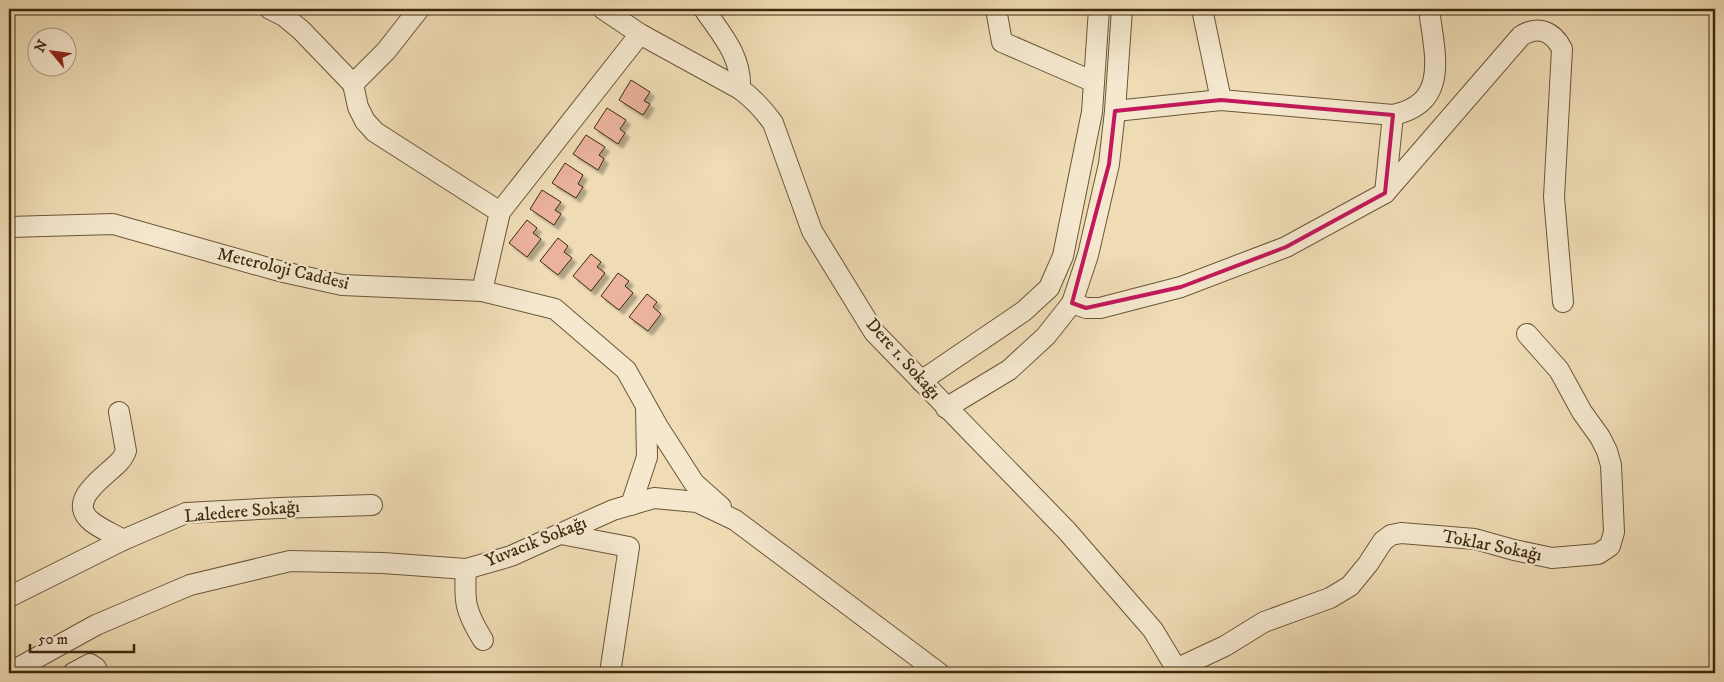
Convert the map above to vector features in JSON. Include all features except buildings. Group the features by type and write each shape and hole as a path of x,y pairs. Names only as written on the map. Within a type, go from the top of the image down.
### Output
{"street":[{"path":"270,9 284,16 302,30 353,84 358,108 365,121 376,132 500,212"},
{"path":"353,84 386,51 419,9"},
{"name":"Dere 1. Sokağı","path":"603,9 640,34 740,89 754,99 773,123 812,231 874,332 1067,531 1153,630 1178,671"},
{"path":"704,9 733,53 739,66 740,89"},
{"path":"996,9 1002,42 1094,82"},
{"path":"921,381 1024,311 1049,288 1063,256 1092,112 1099,9"},
{"path":"946,408 1009,370 1046,336 1072,303 1088,256 1109,164 1115,111 1122,9"},
{"path":"1202,9 1221,100"},
{"path":"1115,111 1221,100 1393,115 1406,112 1418,106 1427,97 1433,86 1436,72 1429,9"},
{"path":"1072,303 1086,308 1100,308 1180,287 1286,247 1385,193 1520,36 1528,31 1536,30 1545,31 1552,35 1562,49 1554,197 1563,302"},
{"path":"482,291 500,212 640,34"},
{"path":"1385,193 1393,115"},
{"name":"Meteroloji Caddesi","path":"9,227 113,224 279,271 342,285 482,291 556,309 626,370 694,483 735,520"},
{"name":"Toklar Sokağı","path":"1178,671 1225,646 1264,622 1330,598 1350,586 1368,564 1383,541 1391,535 1401,533 1475,539 1552,558 1598,554 1610,546 1614,532 1610,465 1607,451 1600,437 1582,412 1559,370 1527,334"},
{"path":"630,505 647,457 646,406"},
{"path":"119,412 126,451 124,457 88,491 84,502 84,510 92,522 123,540"},
{"name":"Yuvacık Sokağı","path":"9,673 96,625 190,585 290,561 384,563 466,569 511,556 613,510 654,498 697,502 735,520 939,673"},
{"name":"Laledere Sokağı","path":"9,597 123,540 186,513 372,505"},
{"path":"561,534 629,547 610,673"},
{"path":"466,569 464,594 470,618 483,640"},
{"path":"73,673 92,664 96,668 94,673"}],"highlighted area":[{"path":"1221,100 1393,115 1385,193 1286,247 1181,287 1086,308 1072,303 1109,164 1115,111"}]}
